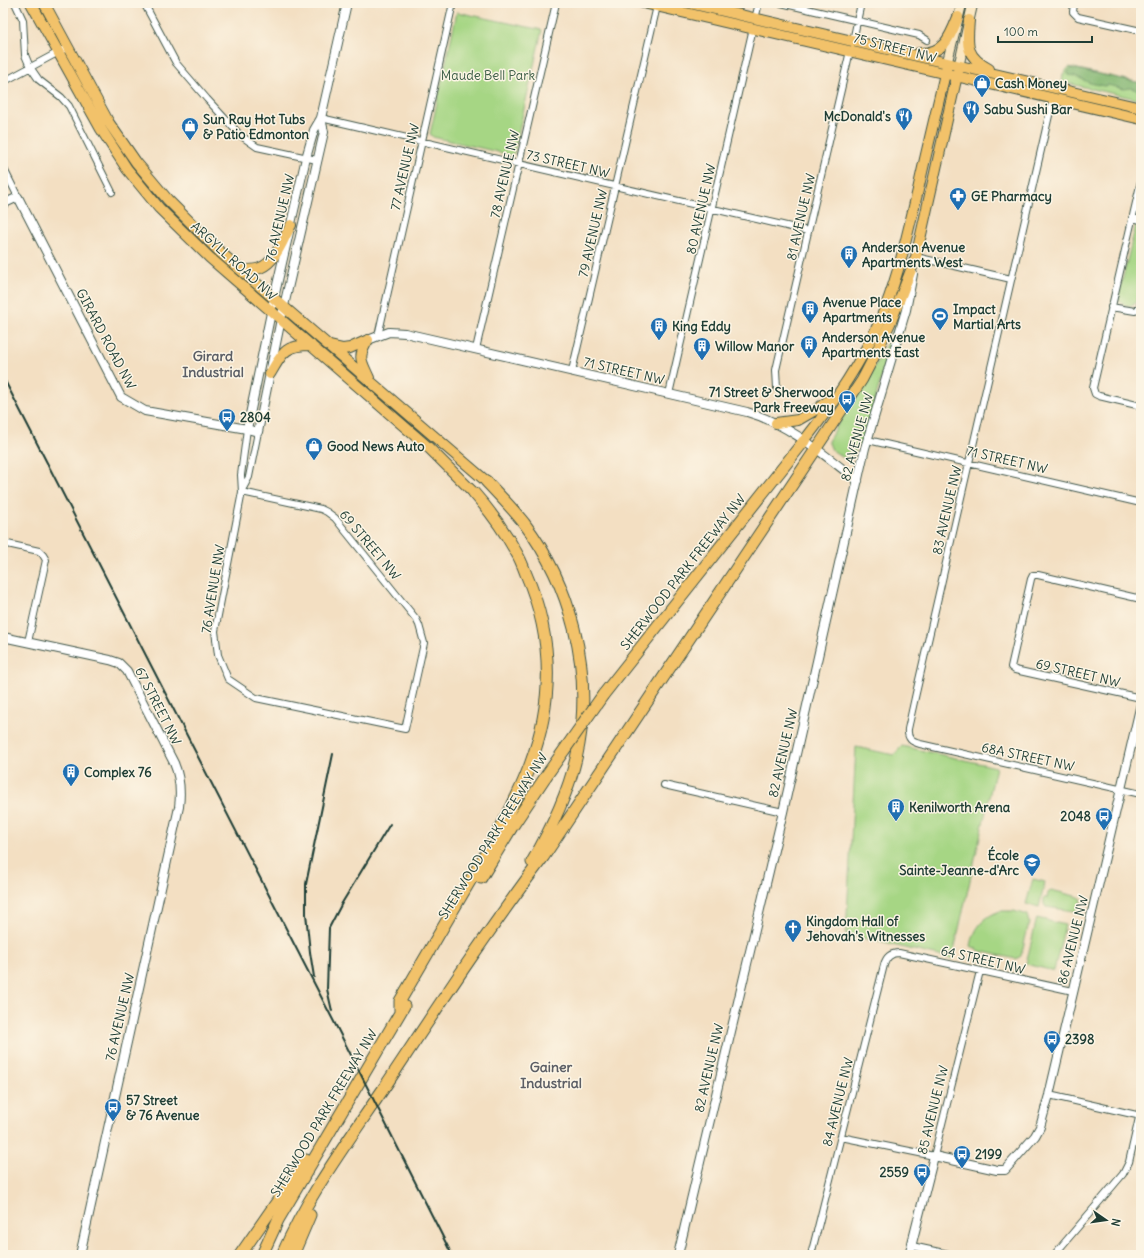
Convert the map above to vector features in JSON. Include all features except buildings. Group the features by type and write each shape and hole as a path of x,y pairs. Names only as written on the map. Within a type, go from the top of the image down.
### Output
{"highway":[{"name":"SHERWOOD PARK FREEWAY NW","path":"262,1255 278,1220 348,1100 512,827 603,696 804,441"},
{"path":"282,1255 300,1217 351,1137 506,907 544,856 816,449"},
{"path":"486,481 510,506 525,525 552,568 565,597 575,631 580,665 583,704 579,743 573,772 552,826 506,907"},
{"path":"400,1013 400,1000 481,862 515,799 530,765 540,734 547,691 547,648 541,618 532,586 510,540 498,522 474,493"},
{"path":"240,1255 274,1204 348,1100"},
{"path":"293,1255 306,1221 351,1137"}],"main road":[{"name":"ARGYLL ROAD NW","path":"31,3 101,130 127,169 148,195 185,234 428,448 474,493"},
{"name":"ARGYLL ROAD NW","path":"44,3 109,123 136,162 168,200 183,216 242,270 486,481"},
{"name":"75 STREET NW","path":"643,3 853,41 1141,108"},
{"name":"75 STREET NW","path":"689,3 850,51 1141,119"},
{"name":"82 AVENUE NW","path":"804,441 854,371 878,324 896,277 902,258 962,3"},
{"name":"82 AVENUE NW","path":"816,449 862,380 892,320 916,257 973,3"},
{"path":"901,52 925,53 941,47 949,38 958,17"},
{"path":"969,20 967,42 972,57 981,65 1000,75"},
{"path":"242,270 256,269 266,265 276,254 291,225"},
{"path":"328,345 343,349 350,348 373,338"},
{"path":"371,382 361,358 362,352 373,338"},
{"path":"270,374 280,357 289,348 298,345 311,345"},
{"path":"776,423 798,420 817,409 840,392"}],"street":[{"path":"15,3 23,20 25,55 30,67 39,80 69,106 112,192"},
{"path":"144,3 176,63 240,135 257,147 317,160"},
{"name":"76 AVENUE NW","path":"242,492 241,475 247,428 271,311 306,158 314,130 321,118 347,3"},
{"name":"77 AVENUE NW","path":"373,338 422,142 454,3"},
{"name":"78 AVENUE NW","path":"476,349 556,3"},
{"name":"80 AVENUE NW","path":"669,394 759,3"},
{"name":"75 STREET NW","path":"781,3 919,35 926,40"},
{"path":"853,41 861,3"},
{"path":"1074,3 1073,12 1078,17 1141,31"},
{"name":"79 AVENUE NW","path":"572,371 657,6"},
{"path":"3,82 68,47"},
{"name":"81 AVENUE NW","path":"777,388 776,370 850,51"},
{"name":"83 AVENUE NW","path":"910,740 908,729 1053,98"},
{"name":"76 AVENUE NW","path":"321,118 324,132 281,319 249,477 242,492 215,631 218,655 228,679 256,698 405,728"},
{"name":"73 STREET NW","path":"321,118 808,231"},
{"name":"GIRARD ROAD NW","path":"3,167 121,397 145,411 247,428 258,432"},
{"path":"1141,181 1093,388 1095,394 1141,406"},
{"path":"3,204 18,197"},
{"path":"1132,218 1141,220"},
{"path":"916,257 1012,279"},
{"name":"82 AVENUE NW","path":"678,1255 858,481 868,440 906,310 916,257"},
{"path":"1111,307 1135,311 1140,308 1141,302"},
{"name":"71 STREET NW","path":"373,338 389,332 402,332 747,412 776,423 816,449 858,481"},
{"name":"71 STREET NW","path":"868,440 1141,503"},
{"name":"69 STREET NW","path":"242,492 321,509 327,512 340,524 416,619 424,643 405,728"},
{"path":"3,543 36,550 43,555 45,563 28,642"},
{"name":"69 STREET NW","path":"1141,599 1033,575 1012,667 1015,670 1141,698"},
{"name":"67 STREET NW","path":"3,637 110,660 119,663 125,668 174,763 180,785"},
{"name":"86 AVENUE NW","path":"934,1156 997,1170 1005,1170 1035,1136 1040,1127 1122,790 1141,704"},
{"name":"68A STREET NW","path":"910,740 920,744 1141,794"},
{"path":"664,784 782,812"},
{"name":"76 AVENUE NW","path":"80,1255 179,807 180,785"},
{"name":"64 STREET NW","path":"890,955 899,953 1073,991"},
{"name":"84 AVENUE NW","path":"811,1255 884,965 890,955"},
{"name":"85 AVENUE NW","path":"909,1255 980,971"},
{"path":"1048,1096 1140,1116"},
{"path":"1054,1255 1123,1174 1129,1162 1141,1109"},
{"path":"841,1136 934,1156"},
{"path":"912,1246 954,1255"}],"green space":[{"name":"Maude Bell Park","path":"457,12 542,30 514,153 511,155 433,137 430,134"},
{"path":"1069,67 1141,83 1141,100 1062,82 1063,74"},
{"path":"1071,68 1141,83 1141,91 1130,88 1124,89 1090,83 1075,76 1068,75 1068,71"},
{"path":"1141,224 1141,280 1136,302 1134,305 1127,306 1122,304 1118,298 1135,228 1136,225"},
{"path":"902,310 897,334 892,342 865,433 860,445 857,446 854,455 850,459 844,458 832,450 828,441 879,359"},
{"path":"902,746 996,767 952,959 846,934 856,747 894,755"},
{"path":"1033,879 1045,882 1039,907 1026,904"},
{"path":"1051,890 1082,899 1078,910 1074,911 1046,907 1044,904 1044,898 1047,898 1048,893"},
{"path":"1000,911 1014,911 1027,915 1029,923 1021,956 1016,959 980,951 971,946 974,934 980,924 989,916"},
{"path":"1037,918 1065,925 1054,971 1026,964"}],"railway":[{"path":"3,377 452,1255"},
{"path":"314,977 306,914 306,884 333,754"},
{"path":"332,1011 327,989 329,928 342,903 390,824"}],"place":[{"name":"Cash Money","path":"982,98"},
{"name":"Sabu Sushi Bar","path":"971,124"},
{"name":"McDonald's","path":"904,131"},
{"name":"Sun Ray Hot Tubs & Patio Edmonton","path":"190,141"},
{"name":"GE Pharmacy","path":"958,211"},
{"name":"Anderson Avenue Apartments West","path":"849,269"},
{"name":"Avenue Place Apartments","path":"810,324"},
{"name":"Impact Martial Arts","path":"940,331"},
{"name":"King Eddy","path":"659,341"},
{"name":"Anderson Avenue Apartments East","path":"809,359"},
{"name":"Willow Manor","path":"702,361"},
{"name":"71 Street & Sherwood Park Freeway","path":"847,414"},
{"name":"2804","path":"227,432"},
{"name":"Good News Auto","path":"314,461"},
{"name":"Complex 76","path":"71,787"},
{"name":"Kenilworth Arena","path":"896,822"},
{"name":"2048","path":"1104,831"},
{"name":"École Sainte-Jeanne-d'Arc","path":"1032,877"},
{"name":"Kingdom Hall of Jehovah's Witnesses","path":"793,943"},
{"name":"2398","path":"1052,1054"},
{"name":"57 Street & 76 Avenue","path":"113,1122"},
{"name":"2199","path":"962,1169"},
{"name":"2559","path":"922,1187"}],"district":[{"name":"Girard Industrial","path":"213,364"},
{"name":"Gainer Industrial","path":"551,1076"}]}
